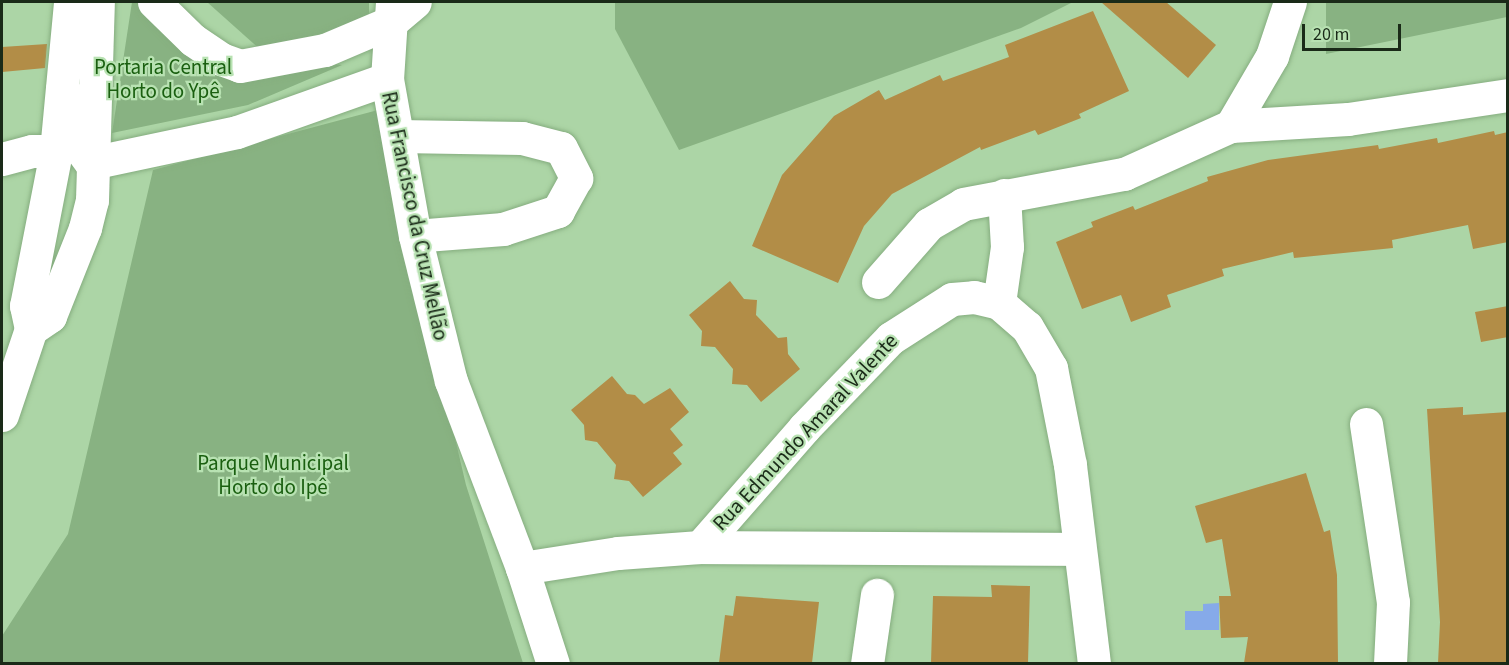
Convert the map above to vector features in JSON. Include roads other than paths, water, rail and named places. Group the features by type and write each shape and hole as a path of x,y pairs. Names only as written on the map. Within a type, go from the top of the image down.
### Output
{"street":[{"path":"2,416 31,329 26,306 56,151 70,2"},
{"path":"31,329 50,316 86,228 92,200 91,163 98,2"},
{"path":"154,2 193,40 221,59 240,66 325,50 400,8"},
{"path":"1231,126 1272,56 1290,2"},
{"name":"Rua Francisco da Cruz Mellão","path":"400,8 387,79 415,236 451,381 522,568 553,663"},
{"path":"91,163 237,132 387,79"},
{"path":"62,89 78,109 77,144 91,163"},
{"path":"878,282 929,224 963,204 1124,174 1231,126 1337,120 1508,95"},
{"path":"398,136 522,138 561,148 576,178 558,211 503,229 415,236"},
{"path":"2,159 32,151 56,151"},
{"path":"999,303 1007,247 1004,195"},
{"name":"Rua Edmundo Amaral Valente","path":"700,548 804,428 891,338 952,299 974,297 999,303 1027,327 1051,368 1070,465 1094,663"},
{"path":"1366,424 1393,602 1390,663"},
{"name":"Rua Edmundo Amaral Valente","path":"522,568 618,554 700,548 1079,549"},
{"path":"867,663 877,595"}],"water":[{"path":"1219,603 1219,630 1185,630 1185,611 1203,611 1203,604"}],"park label":[{"name":"Portaria Central Horto do Ypê","path":"163,79"},
{"name":"Parque Municipal Horto do Ipê","path":"273,475"}]}
